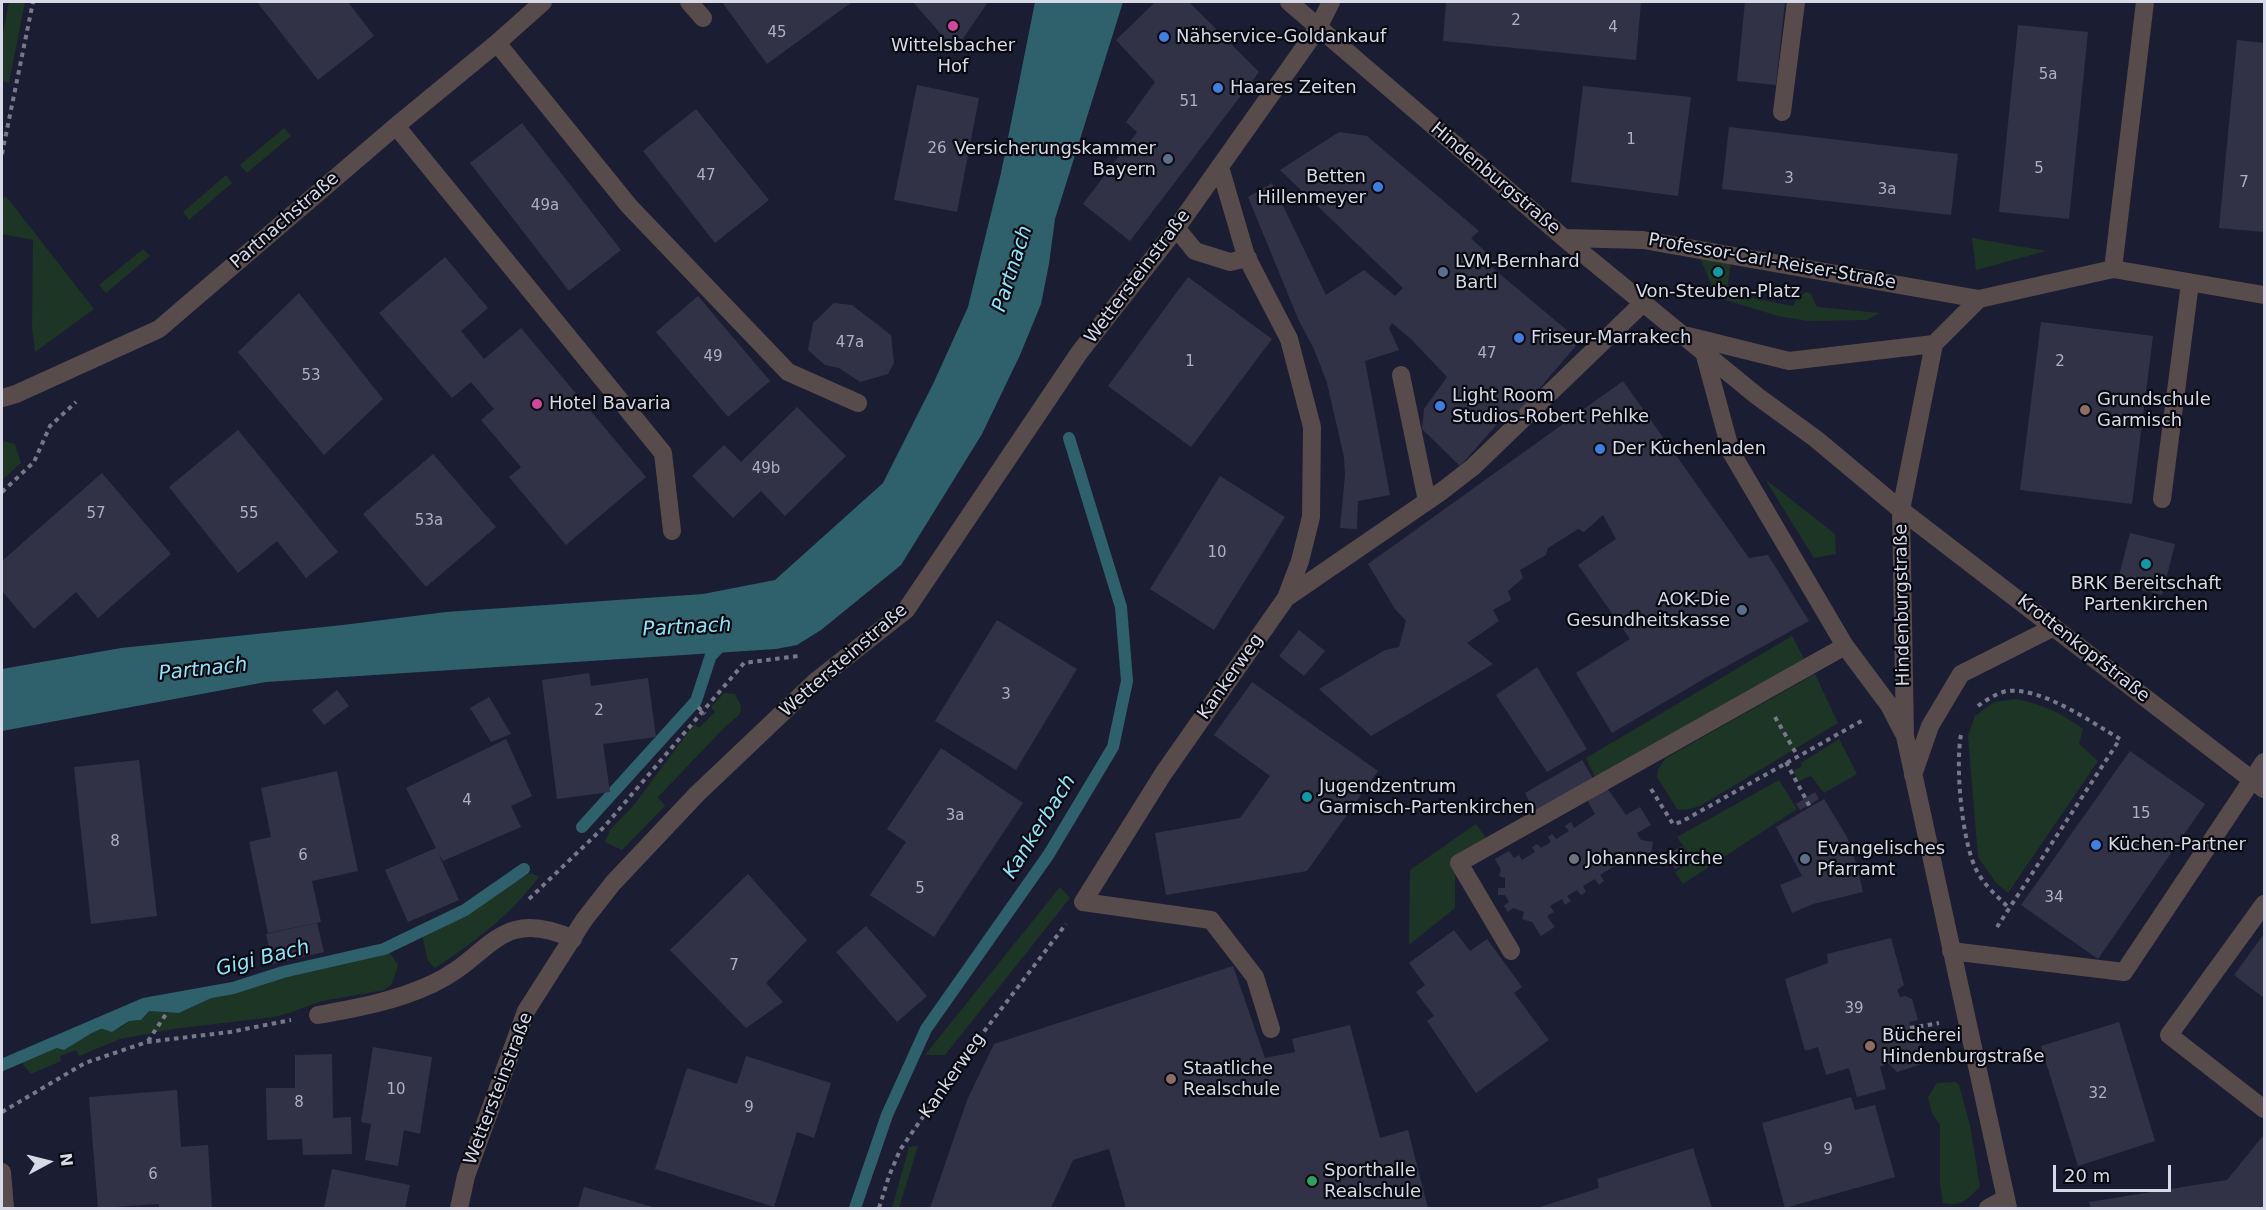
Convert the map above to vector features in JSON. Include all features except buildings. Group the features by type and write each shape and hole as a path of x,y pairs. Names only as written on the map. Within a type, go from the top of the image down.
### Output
{"street":[{"name":"Partnachstraße","path":"2,398 16,394 159,329 543,2"},
{"path":"689,2 703,18"},
{"name":"Hindenburgstraße","path":"1289,2 1642,303 1757,396 1816,439 1901,510 1905,736 2007,1203"},
{"name":"Wettersteinstraße","path":"459,1209 466,1176 526,1011 613,883 697,794 816,681 906,610 1079,353 1220,167 1318,28 1331,2"},
{"path":"1782,112 1796,2"},
{"path":"2113,269 2145,2"},
{"path":"497,43 629,206 788,372 858,403"},
{"path":"396,126 663,453 672,531"},
{"name":"Kankerweg","path":"1083,902 1163,774 1286,598 1300,561 1311,517 1312,427 1289,339 1248,258 1220,167"},
{"path":"1176,228 1195,250 1230,262 1248,258"},
{"name":"Professor-Carl-Reiser-Straße","path":"1564,238 1643,240 1979,299 2113,269 2190,284 2265,295"},
{"path":"2162,499 2190,284"},
{"path":"1901,510 1934,344 1979,299"},
{"path":"1286,598 1473,467 1642,303"},
{"path":"1682,334 1789,362 1934,344"},
{"name":"Hindenburgstraße","path":"1704,352 1731,452 1845,646 1889,705 1905,736"},
{"path":"1401,375 1427,501"},
{"name":"Krottenkopfstraße","path":"1901,510 2259,784"},
{"path":"1913,776 1930,726 1961,674 2054,627"},
{"path":"1511,951 1459,863 1845,646"},
{"path":"1951,951 2124,972 2259,784 2265,762"},
{"path":"1083,902 1211,920 1255,977 1271,1029"},
{"path":"2265,904 2169,1035 2265,1109"},
{"path":"318,1015 368,1006 434,983 506,932 527,926 547,928 573,939"},
{"path":"2,1172 5,1209"},
{"path":"1988,1209 2007,1203"}],"path":[{"path":"2,154 33,2"},
{"path":"2,492 34,462 50,426 81,397"},
{"path":"526,902 604,827 704,713 744,663 808,654"},
{"path":"1970,711 1998,694 2008,691 2026,692 2070,711 2120,739 2016,897"},
{"path":"1761,693 1797,755"},
{"path":"1648,757 1643,770 1646,781 1673,824 1681,822 1889,705"},
{"path":"698,707 704,713"},
{"path":"1963,726 1958,751 1968,848 1978,872 2009,908"},
{"path":"1786,762 1810,807"},
{"name":"Kankerweg","path":"879,1209 900,1150 992,1018 1083,902"},
{"path":"147,1042 166,1014"},
{"path":"2,1112 85,1063 147,1042 230,1032 318,1015"},
{"path":"1910,1028 1921,1026"}],"shaded area":[{"path":"9,2 25,2 9,83 2,81 2,38"},
{"path":"284,128 291,136 247,173 240,165"},
{"path":"226,175 232,183 189,220 183,212"},
{"path":"6,196 94,309 35,352 32,327 33,240 2,234 2,198"},
{"path":"1972,238 2046,251 1976,270"},
{"path":"143,249 150,256 106,293 99,285"},
{"path":"1698,253 1731,260 1727,293 1793,306 1797,298 1806,292 1811,294 1817,307 1880,313 1867,320 1808,321 1778,316 1723,299 1714,291"},
{"path":"2,441 15,444 21,463 2,480"},
{"path":"1765,479 1835,534 1836,554 1814,558"},
{"path":"1792,636 1805,660 1595,777 1586,758"},
{"path":"1815,674 1838,723 1700,806 1686,810 1677,809 1657,777 1658,769 1666,758"},
{"path":"724,693 735,694 741,706 740,714 658,797 665,806 622,850 605,842 610,830 634,805 694,724 699,728 715,712 711,707"},
{"path":"2016,699 2051,710 2083,729 2079,744 2098,761 2008,893 1996,883 1978,857 1968,736 1975,716 1994,702"},
{"path":"1839,739 1857,774 1824,793 1811,776 1799,781 1793,771 1802,766 1801,763"},
{"path":"1779,780 1797,809 1683,884 1675,872 1693,860 1677,837"},
{"path":"1476,824 1487,840 1455,863 1455,908 1409,945 1410,870"},
{"path":"531,873 539,877 516,904 491,927 435,968 428,961 422,936"},
{"path":"1060,887 1070,898 945,1055 925,1055"},
{"path":"386,948 398,965 392,984 384,990 322,1001 274,1017 173,1029 120,1039 79,1056 76,1050 60,1056 61,1061 31,1074 23,1065 23,1056 45,1045 64,1050 100,1028 120,1028 129,1021 141,1020 149,1011 179,1013 233,988 283,972"},
{"path":"1955,1082 1959,1085 1970,1125 1980,1187 1964,1201 1950,1204 1943,1203 1940,1183 1940,1125 1932,1113 1928,1097 1937,1083"},
{"path":"918,1146 899,1208 892,1208 909,1147"}],"water":[{"name":"Partnach","path":"1035,2 1123,2 1055,219 1041,304 1020,355 982,434 901,565 821,630 797,645 776,649 266,682 2,731 2,669 121,648 446,612 703,594 775,580 883,483 934,382 968,307 1001,173"},
{"path":"233,988 179,1013 149,1011 141,1020 129,1021 112,1032 100,1028 64,1050 45,1045 142,1005"}],"waterway":[{"name":"Kankerbach","path":"855,1208 887,1115 926,1029 1049,854 1113,747 1127,681 1121,607 1069,438"},
{"name":"Gigi Bach","path":"582,827 696,701 712,652 712,655 726,640"},
{"name":"Gigi Bach","path":"2,1065 144,1004 233,988 283,972 384,949 465,910 524,869"}],"place":[{"name":"Wittelsbacher Hof","path":"953,26"},
{"name":"Nähservice-Goldankauf","path":"1164,37"},
{"name":"Haares Zeiten","path":"1218,88"},
{"name":"Versicherungskammer Bayern","path":"1168,159"},
{"name":"Betten Hillenmeyer","path":"1378,187"},
{"name":"LVM-Bernhard Bartl","path":"1443,272"},
{"name":"Von-Steuben-Platz","path":"1718,272"},
{"name":"Friseur-Marrakech","path":"1519,338"},
{"name":"Hotel Bavaria","path":"537,404"},
{"name":"Light Room Studios-Robert Pehlke","path":"1440,406"},
{"name":"Grundschule Garmisch","path":"2085,410"},
{"name":"Der Küchenladen","path":"1600,449"},
{"name":"BRK Bereitschaft Partenkirchen","path":"2146,564"},
{"name":"AOK-Die Gesundheitskasse","path":"1742,610"},
{"name":"Jugendzentrum Garmisch-Partenkirchen","path":"1307,797"},
{"name":"Küchen-Partner","path":"2096,845"},
{"name":"Johanneskirche","path":"1574,859"},
{"name":"Evangelisches Pfarramt","path":"1805,859"},
{"name":"Bücherei Hindenburgstraße","path":"1870,1046"},
{"name":"Staatliche Realschule","path":"1171,1079"},
{"name":"Sporthalle Realschule","path":"1312,1181"}]}
